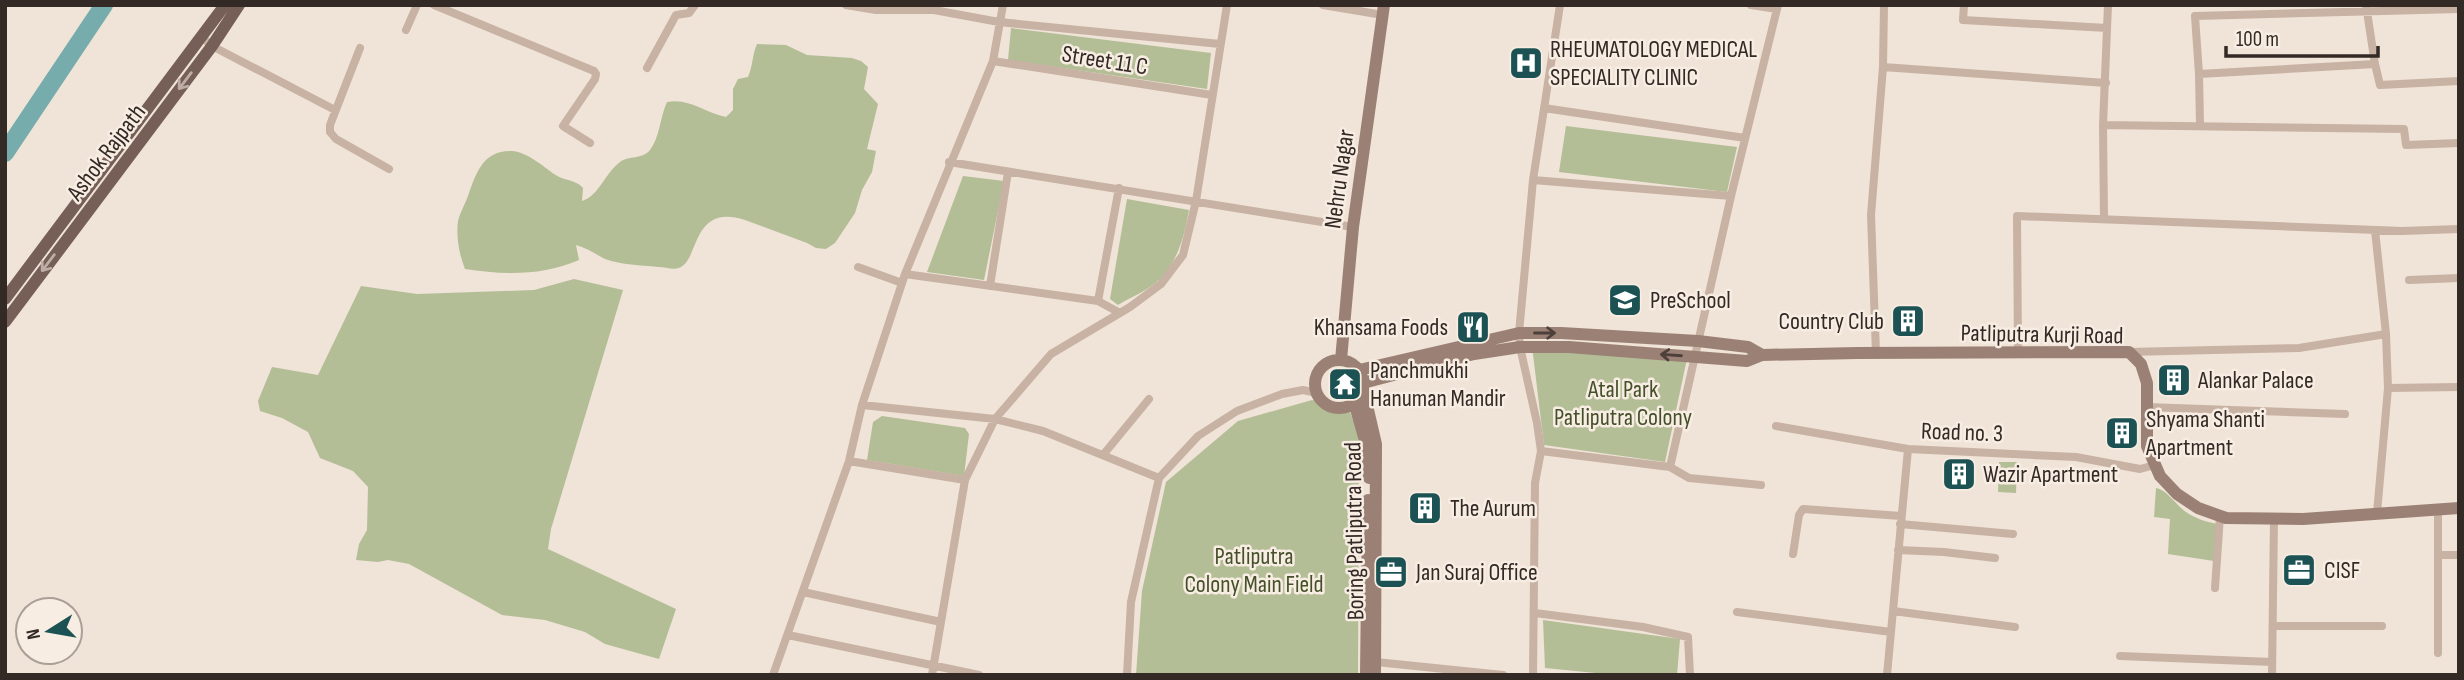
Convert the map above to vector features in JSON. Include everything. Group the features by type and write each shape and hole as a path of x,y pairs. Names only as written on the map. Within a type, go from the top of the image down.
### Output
{"main road":[{"name":"Ashok Rajpath","path":"5,322 206,41 225,5"},
{"name":"Ashok Rajpath","path":"5,299 206,41 239,5"}],"street":[{"path":"406,30 417,5"},
{"path":"434,5 594,71 595,79 563,126 590,143"},
{"path":"647,68 676,15 690,13 695,5"},
{"path":"846,5 877,10 934,8 999,22 1220,44"},
{"path":"773,675 849,461 862,405 903,279 993,61 1003,5"},
{"path":"933,671 965,480 995,419 1051,354 1120,313 1161,284 1183,256 1196,201 1227,5"},
{"path":"1323,5 1384,10"},
{"path":"1533,675 1535,483 1541,451 1519,333 1533,180 1560,5"},
{"path":"1670,467 1777,7 1751,5"},
{"path":"1876,353 1871,215 1883,67 1884,5"},
{"path":"1964,5 1963,20 2107,28"},
{"path":"2105,219 2104,125 2108,5"},
{"path":"2366,9 2379,85 2459,81"},
{"path":"2200,125 2195,16 2366,9 2459,9"},
{"name":"Nehru Nagar","path":"1341,360 1353,227 1384,10"},
{"path":"206,41 335,110"},
{"path":"360,48 330,125 332,136 389,169"},
{"name":"Street 11 C","path":"993,61 1212,95"},
{"path":"2199,75 2375,64"},
{"path":"1883,67 2106,83"},
{"path":"1544,107 1745,138"},
{"path":"2104,125 2404,129 2406,145 2459,143"},
{"path":"950,162 1353,227"},
{"path":"990,286 1008,172"},
{"path":"1533,180 1731,196"},
{"path":"1098,302 1119,188"},
{"path":"2018,353 2017,216 2375,230 2459,229"},
{"path":"2375,230 2386,334 2388,388 2377,513"},
{"path":"859,267 903,279 990,286 1098,302 1120,313"},
{"path":"2409,280 2459,278"},
{"name":"Patliputra Kurji Road","path":"1359,370 1519,333 1698,341 1748,347 1762,355"},
{"path":"2129,352 2299,348 2386,334"},
{"name":"Patliputra Kurji Road","path":"1363,385 1474,355 1520,347 1569,347 1747,361 1762,355 2129,352 2141,364 2147,383 2147,446 2155,465 2160,476 2177,494 2198,508 2226,518 2303,519 2459,508"},
{"path":"1341,360 1351,363 1359,370 1363,385 1354,402 1338,408 1322,400 1317,393 1317,377 1326,364 1341,360"},
{"name":"Boring Patliputra Road","path":"1363,385 1376,444 1366,675"},
{"path":"2388,388 2459,387"},
{"path":"1128,675 1131,603 1159,478 1198,436 1237,411 1282,394 1303,390 1317,393"},
{"path":"1103,456 1149,399"},
{"name":"Boring Patliputra Road","path":"1354,402 1363,430 1369,472 1376,668"},
{"path":"862,405 995,419 1043,431 1159,478"},
{"path":"2146,407 2345,414"},
{"path":"1776,426 1908,449"},
{"name":"Road no. 3","path":"1887,675 1908,449 2076,457 2140,469 2155,465"},
{"path":"1541,451 1670,467 1689,478 1760,485"},
{"path":"849,461 965,480"},
{"path":"1793,554 1799,515 1803,509 2013,534"},
{"path":"2438,509 2438,653"},
{"path":"2215,587 2220,516"},
{"path":"2272,675 2274,518"},
{"path":"1898,550 1931,550 1995,558"},
{"path":"2438,555 2459,555"},
{"path":"803,592 941,622"},
{"path":"1893,611 2015,627"},
{"path":"1737,612 1891,632"},
{"path":"1535,613 1643,627 1688,638 1690,675"},
{"path":"2273,626 2382,626"},
{"path":"788,635 933,671 979,675"},
{"path":"2120,656 2272,662"},
{"path":"1376,668 1503,675"}],"green space":[{"path":"1011,28 1211,53 1207,89 1008,60"},
{"path":"757,44 786,45 807,55 852,58 868,67 864,89 878,104 867,149 876,151 872,172 862,190 855,213 835,243 826,249 816,248 745,220 728,217 715,219 706,226 686,263 677,269 611,261 576,245 579,260 551,269 508,273 465,269 458,245 458,221 478,171 487,159 502,152 523,154 558,176 580,185 583,188 582,201 598,189 620,162 650,150 667,102 683,102 726,117 733,110 733,89 738,79 748,77"},
{"path":"1566,126 1737,147 1727,192 1559,172"},
{"path":"963,176 1004,181 984,280 927,272"},
{"path":"1127,199 1189,210 1180,247 1172,264 1151,287 1118,305 1110,299"},
{"path":"574,279 623,290 551,529 548,549 676,609 659,659 605,644 585,632 545,620 502,615 409,564 388,560 356,560 359,544 367,530 368,487 353,471 320,458 308,432 282,418 260,411 258,401 272,367 318,375 361,286 417,294 534,290"},
{"name":"Atal Park Patliputra Colony","path":"1532,346 1688,354 1665,462 1544,445"},
{"name":"Patliputra Colony Main Field","path":"1312,400 1333,406 1347,404 1359,436 1358,675 1136,675 1142,591 1166,482 1238,421"},
{"path":"882,416 965,428 969,434 964,476 867,460 873,422"},
{"path":"1999,462 2017,462 2016,493 1998,492"},
{"path":"2156,488 2164,491 2190,514 2218,524 2214,561 2168,554 2170,519 2154,517"},
{"path":"1543,620 1680,639 1677,675 1616,675 1545,668"}],"waterway":[{"path":"5,153 104,5"}],"place":[{"name":"RHEUMATOLOGY MEDICAL SPECIALITY CLINIC","path":"1526,63"},
{"name":"PreSchool","path":"1625,300"},
{"name":"Country Club","path":"1908,321"},
{"name":"Khansama Foods","path":"1473,327"},
{"name":"Alankar Palace","path":"2174,380"},
{"name":"Panchmukhi Hanuman Mandir","path":"1345,384"},
{"name":"Shyama Shanti Apartment","path":"2122,433"},
{"name":"Wazir Apartment","path":"1959,474"},
{"name":"The Aurum","path":"1425,508"},
{"name":"CISF","path":"2299,570"},
{"name":"Jan Suraj Office","path":"1391,572"}]}
